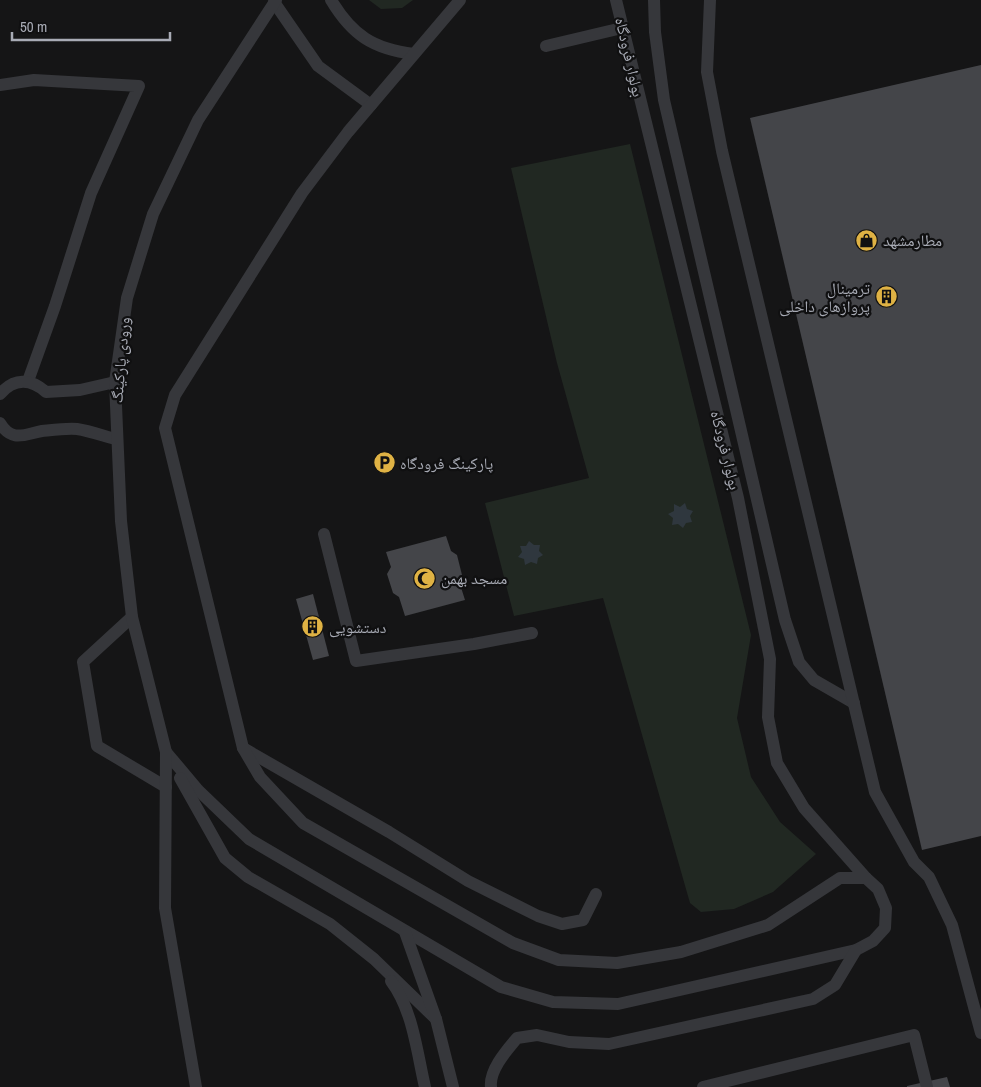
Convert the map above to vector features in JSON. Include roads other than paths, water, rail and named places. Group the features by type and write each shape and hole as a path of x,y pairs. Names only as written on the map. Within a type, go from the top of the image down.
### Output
{"lane":[{"path":"331,0 343,20 366,40 388,51 414,54"},
{"path":"460,0 371,105 302,193 174,395 164,428 243,748 260,777 303,823 513,943 559,960 617,964 681,952 768,925 840,878 866,878"},
{"name":"بولوار فرودگاه","path":"616,0 738,498 770,659 768,717 777,763 804,808 878,889 886,908 885,928 873,941 856,950"},
{"path":"654,0 655,32 664,100 785,620 799,662 814,680 854,703"},
{"path":"710,0 707,72 722,151 875,792 914,862 929,877 952,925 981,1033"},
{"path":"275,1 318,66 371,105"},
{"name":"ورودی پارکینگ","path":"166,752 132,617 121,521 115,382 127,298 153,214 198,120 275,1"},
{"path":"546,46 622,28"},
{"path":"0,85 34,80 139,86 91,193 55,306 28,381"},
{"path":"0,394 7,386 17,382 28,381 38,385 46,392 80,390 115,382"},
{"path":"0,423 9,433 20,436 30,436 40,432 77,429 116,439"},
{"path":"324,534 356,661 474,644 532,633"},
{"path":"132,617 83,662 97,746 166,787"},
{"path":"243,748 389,832 468,881 538,916 562,924 583,920 596,894"},
{"path":"166,752 165,908 196,1087"},
{"path":"166,752 198,790 249,839 501,986 553,1002 618,1004 856,950"},
{"path":"166,752 225,858 248,877 330,924 374,959 436,1019"},
{"path":"406,932 436,1019 452,1087"},
{"path":"491,1087 490,1081 503,1056 517,1038 537,1035 569,1042 608,1044 813,999 835,985 856,950"},
{"path":"374,959 400,996 410,1022 425,1087"},
{"path":"703,1087 914,1035 927,1087"}],"place":[{"name":"مطارمشهد","path":"867,240"},
{"name":"ترمینال پروازهای داخلی","path":"886,297"},
{"name":"پارکینگ فرودگاه","path":"384,463"},
{"name":"مسجد بهمن","path":"425,578"},
{"name":"دستشویی","path":"313,627"}]}
